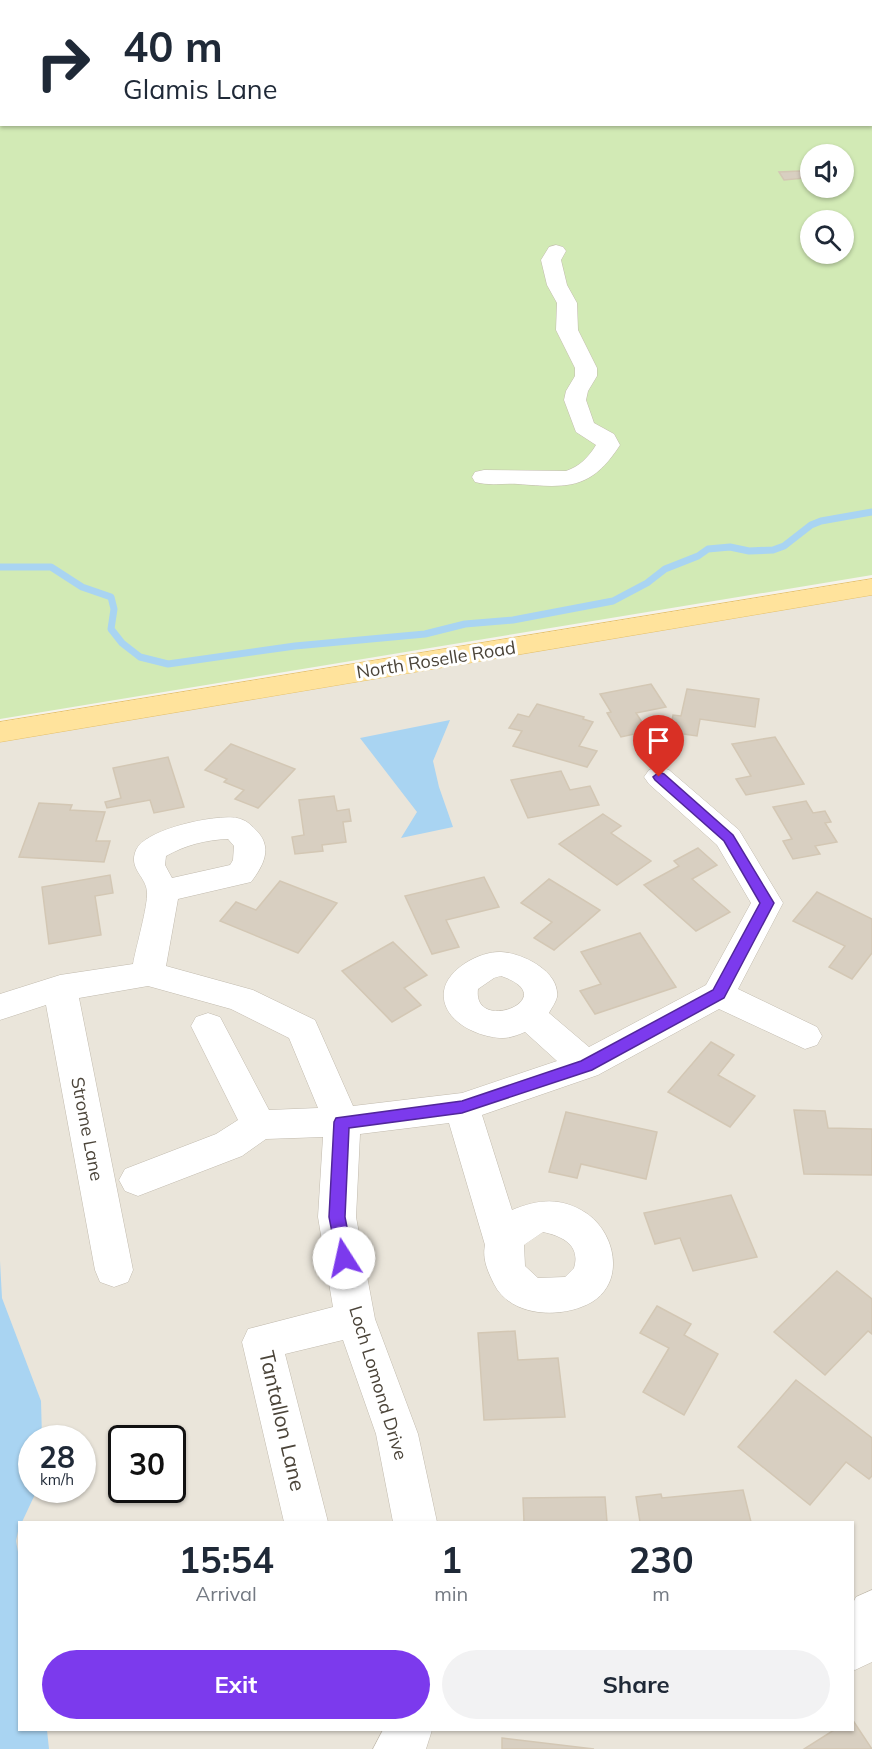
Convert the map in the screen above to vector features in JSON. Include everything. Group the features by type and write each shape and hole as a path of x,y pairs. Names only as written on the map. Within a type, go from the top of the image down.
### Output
{"main road":[{"name":"North Roselle Road","path":"0,732 872,587"}],"street":[{"path":"484,477 546,480 578,475 593,467 608,445 606,440 584,428 577,409 576,396 586,376 586,368 567,330 567,303 556,285 551,260 556,251"},
{"path":"138,1180 229,1144 260,1125 342,1122 462,1107 586,1065 718,994 767,903 728,838 659,777"},
{"path":"148,974 163,891"},
{"name":"Loch Lomond Drive","path":"0,1007 60,988 148,974 241,999 303,1029 342,1122 337,1217 355,1319 397,1434 414,1521"},
{"name":"Strome Lane","path":"60,988 114,1270"},
{"path":"718,994 805,1036"},
{"path":"529,1016 586,1065"},
{"path":"208,1026 260,1125"},
{"path":"462,1107 504,1244"},
{"name":"Tantallon Lane","path":"306,1521 262,1342 355,1319"},
{"path":"397,1749 407,1738 408,1731"}],"shaded area":[{"path":"872,587 872,1749 0,1749 0,732"}],"green space":[{"path":"0,126 872,126 872,575 0,719"}],"water":[{"path":"450,720 433,761 453,827 401,838 417,812 360,738"},
{"path":"0,1261 2,1298 41,1401 42,1425 18,1425 18,1503 31,1503 22,1521 18,1521 16,1541 18,1552 18,1731 47,1731 49,1749 0,1749"}],"building":[{"path":"800,171 800,179 784,180 779,172"},
{"path":"651,684 666,707 636,713 648,731 621,737 607,713 611,712 600,694"},
{"path":"687,689 759,699 755,727 700,719 697,736 670,732 673,715 681,716"},
{"path":"537,704 584,717 583,719 593,722 579,746 597,751 587,767 513,746 522,731 509,728 518,714 529,717"},
{"path":"775,737 804,784 746,795 736,779 751,776 732,744"},
{"path":"231,744 295,769 258,808 235,799 244,790 224,782 227,779 205,770"},
{"path":"168,757 184,807 154,813 150,800 107,808 105,802 121,798 113,768"},
{"path":"561,771 570,790 590,786 599,805 528,818 511,780"},
{"path":"334,796 337,811 349,809 351,821 343,822 346,842 322,845 323,851 295,854 292,837 304,835 299,800"},
{"path":"806,801 813,813 825,811 831,822 825,823 837,842 815,846 820,854 793,859 783,841 792,839 773,807"},
{"path":"39,803 72,805 70,810 105,812 96,841 110,841 104,862 19,857"},
{"path":"603,814 621,826 611,833 651,861 617,885 559,844"},
{"path":"698,848 717,865 692,879 730,912 696,931 644,885 679,866 674,861"},
{"path":"110,875 113,893 95,896 101,935 49,944 42,887"},
{"path":"484,877 499,907 446,920 459,947 432,954 405,896"},
{"path":"549,879 600,910 554,950 534,938 552,922 521,903"},
{"path":"280,881 337,903 298,953 220,921 236,902 256,910"},
{"path":"817,892 872,919 872,953 852,979 829,967 845,946 793,921"},
{"path":"640,933 676,987 595,1014 580,991 601,984 581,952"},
{"path":"393,942 427,975 404,988 421,1005 392,1022 342,971"},
{"path":"711,1042 734,1055 718,1075 755,1096 730,1127 668,1092"},
{"path":"794,1110 825,1111 828,1128 872,1129 872,1175 804,1174"},
{"path":"566,1112 657,1132 646,1179 581,1164 577,1178 549,1172"},
{"path":"731,1195 757,1257 693,1271 680,1238 655,1244 644,1213"},
{"path":"837,1271 872,1299 872,1334 868,1331 825,1375 774,1332"},
{"path":"657,1306 691,1324 684,1335 718,1354 684,1415 643,1392 669,1348 640,1333"},
{"path":"515,1331 518,1360 558,1358 565,1417 484,1420 478,1333"},
{"path":"796,1380 872,1438 872,1476 869,1479 846,1462 810,1505 738,1447"},
{"path":"743,1490 751,1521 640,1521 636,1497 661,1494 662,1498"},
{"path":"605,1497 607,1521 524,1521 523,1498"},
{"path":"854,1722 872,1749 804,1749 832,1731 854,1731"},
{"path":"502,1738 594,1749 502,1749"}],"waterway":[{"path":"0,567 51,567 82,587 111,597 114,609 111,629 122,643 140,657 168,664 295,646 425,634 465,624 513,620 613,601 647,583 665,569 698,556 708,549 730,547 749,551 773,550 784,546 811,525 821,521 872,512"}],"route":[{"path":"344,1258 337,1217 342,1122 462,1107 586,1065 718,994 767,903 728,838 659,777"}]}
